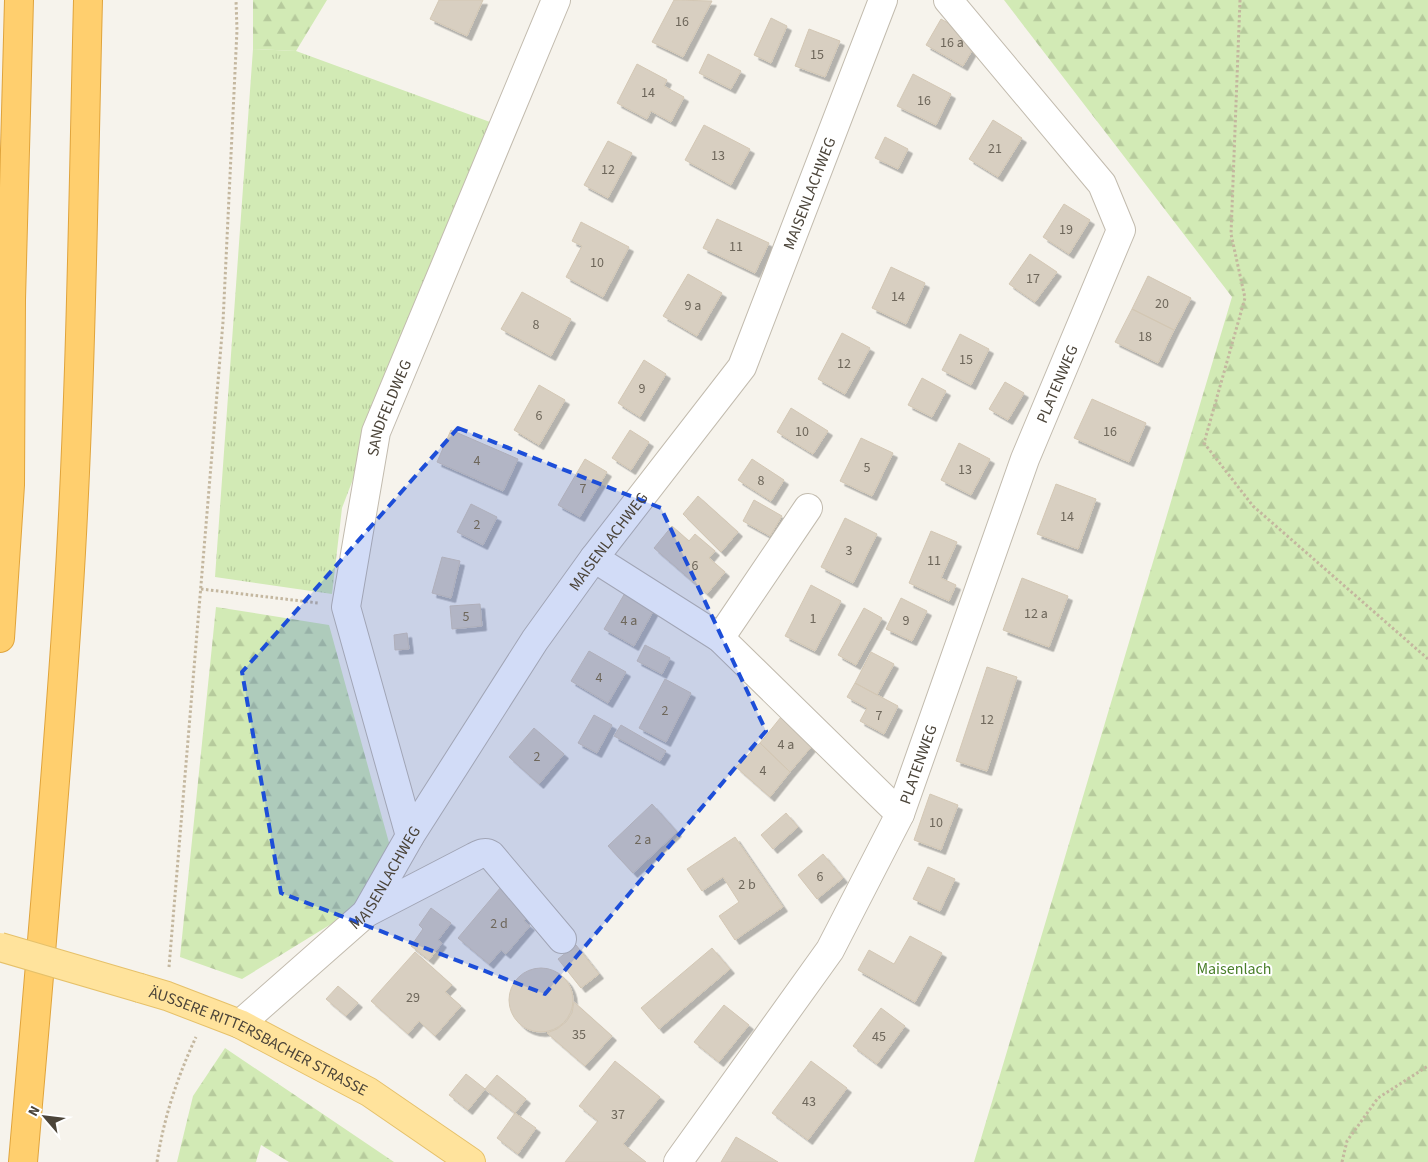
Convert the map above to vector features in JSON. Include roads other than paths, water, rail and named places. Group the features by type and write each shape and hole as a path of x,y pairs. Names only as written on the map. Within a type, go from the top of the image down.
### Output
{"highway":[{"path":"0,638 10,486 11,300 19,0"},
{"path":"23,1162 68,600 80,355 88,0"}],"main road":[{"name":"ÄUSSERE RITTERSBACHER STRASSE","path":"0,947 167,996 240,1024 369,1092 471,1162"}],"street":[{"name":"SANDFELDWEG","path":"410,836 346,607 376,432 556,0"},
{"name":"MAISENLACHWEG","path":"240,1024 366,914 410,836 536,640 594,558 742,367 884,0"},
{"name":"PLATENWEG","path":"678,1162 830,950 900,814 1025,459 1121,230 1102,184 948,0"},
{"path":"720,638 808,508"},
{"name":"PLATENWEG","path":"594,558 720,638 900,814"},
{"path":"366,914 474,857 482,853 488,853 492,855 562,939"}],"park label":[{"name":"Maisenlach","path":"1234,968"}]}
